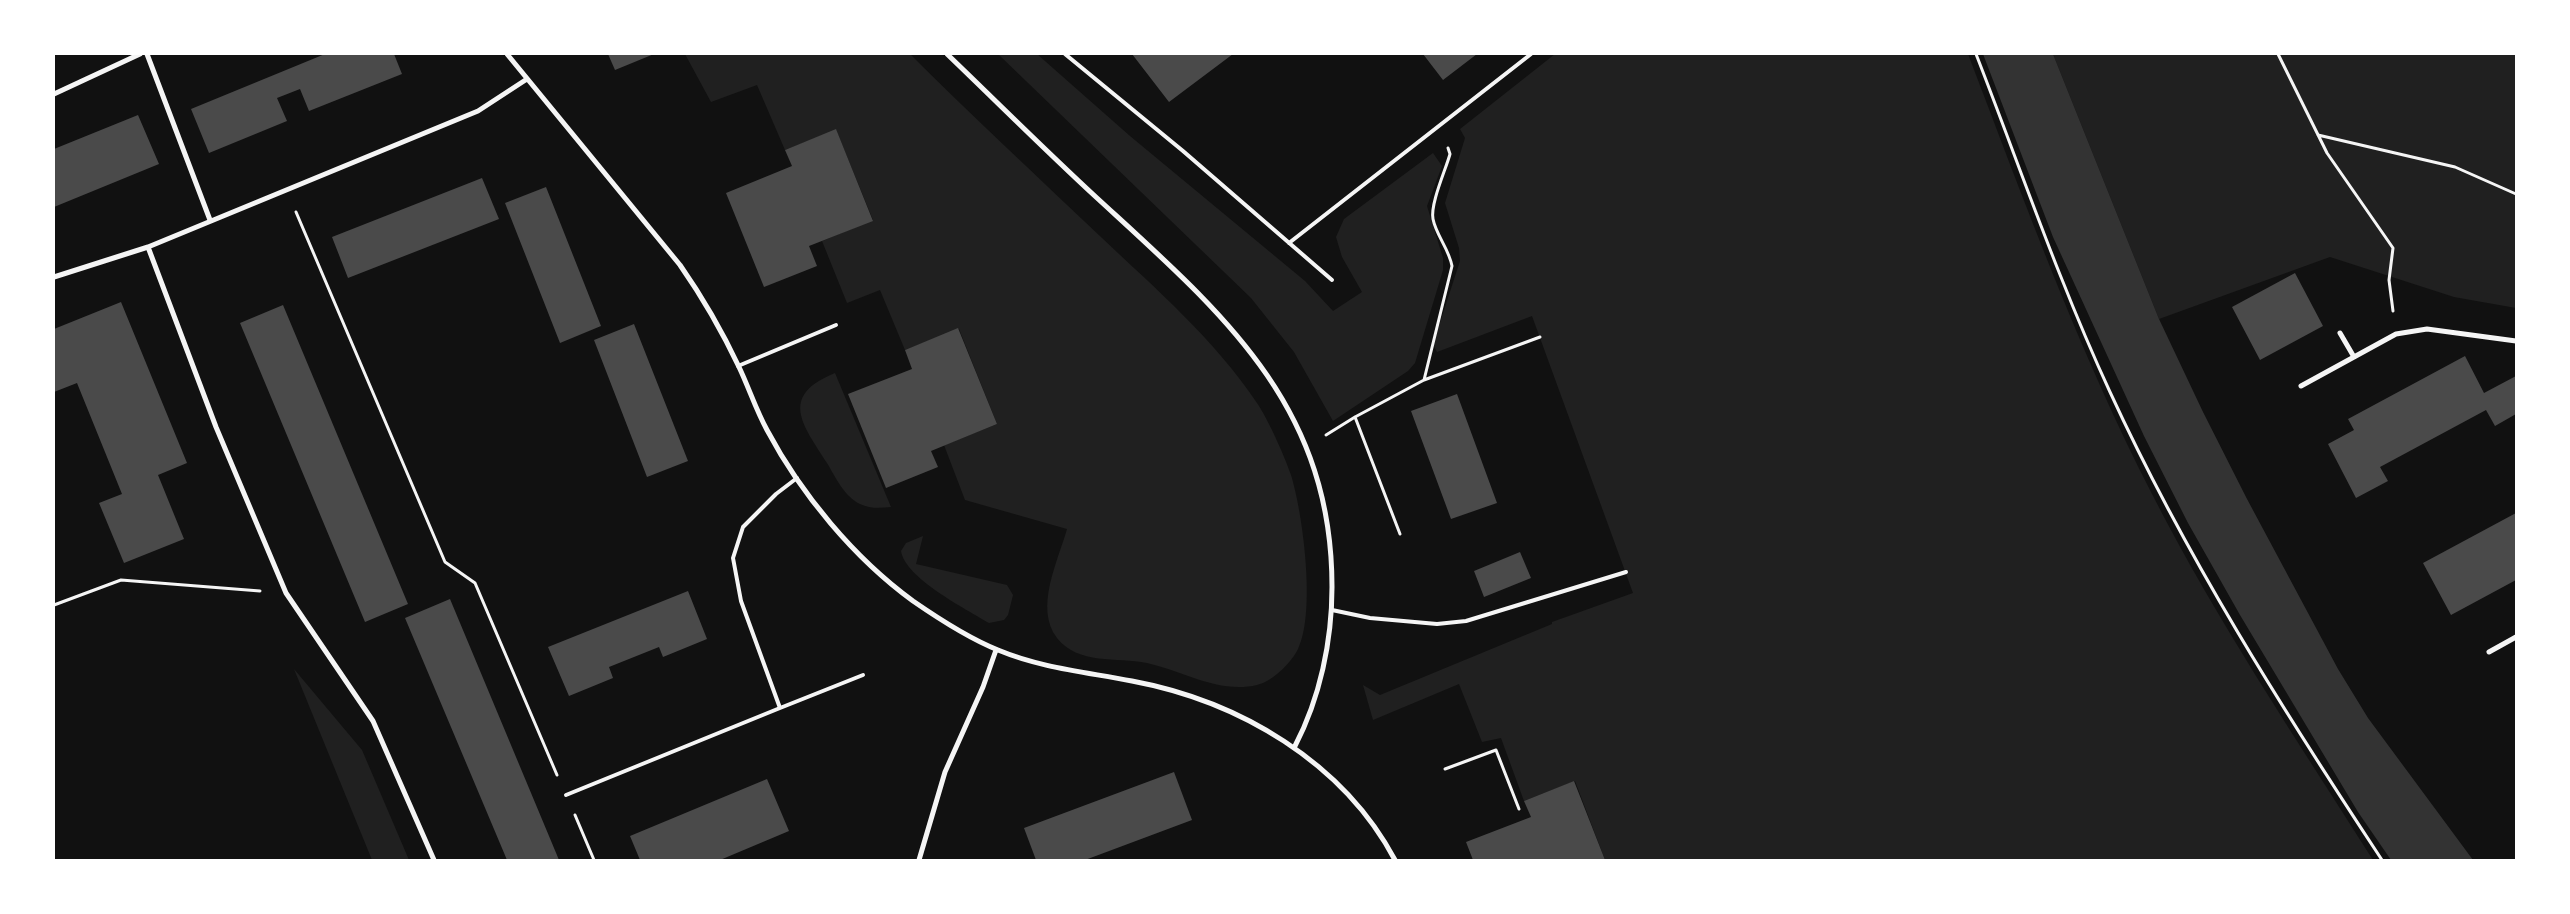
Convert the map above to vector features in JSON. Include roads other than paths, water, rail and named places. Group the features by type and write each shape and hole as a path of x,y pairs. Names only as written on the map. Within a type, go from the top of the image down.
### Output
{"street":[{"path":"54,94 140,54"},
{"path":"147,54 210,220"},
{"path":"507,54 680,265 705,301 738,366 767,430 797,478 846,542 876,572 914,601 996,650 1059,670 1134,681 1192,697 1246,719 1295,746 1324,771 1358,807 1395,860"},
{"path":"948,54 1096,197 1183,276 1221,315 1257,359 1285,401 1307,448 1324,502 1332,552 1332,610 1319,688 1307,723 1295,746"},
{"path":"54,277 148,247 210,220 287,191 478,111 527,79"},
{"path":"148,247 216,426 286,593 373,721 434,860"},
{"path":"2301,386 2396,334 2427,329 2516,341"},
{"path":"2340,333 2354,356"},
{"path":"2489,652 2516,637"},
{"path":"919,860 945,772 983,686 996,650"}],"lane":[{"path":"1065,54 1183,151 1332,280"},
{"path":"1289,243 1531,54"},
{"path":"738,366 836,326"},
{"path":"780,708 741,601 733,558 743,527 776,494 797,478"},
{"path":"1332,610 1370,618 1437,624 1466,621 1626,572"},
{"path":"566,795 863,675"}]}
